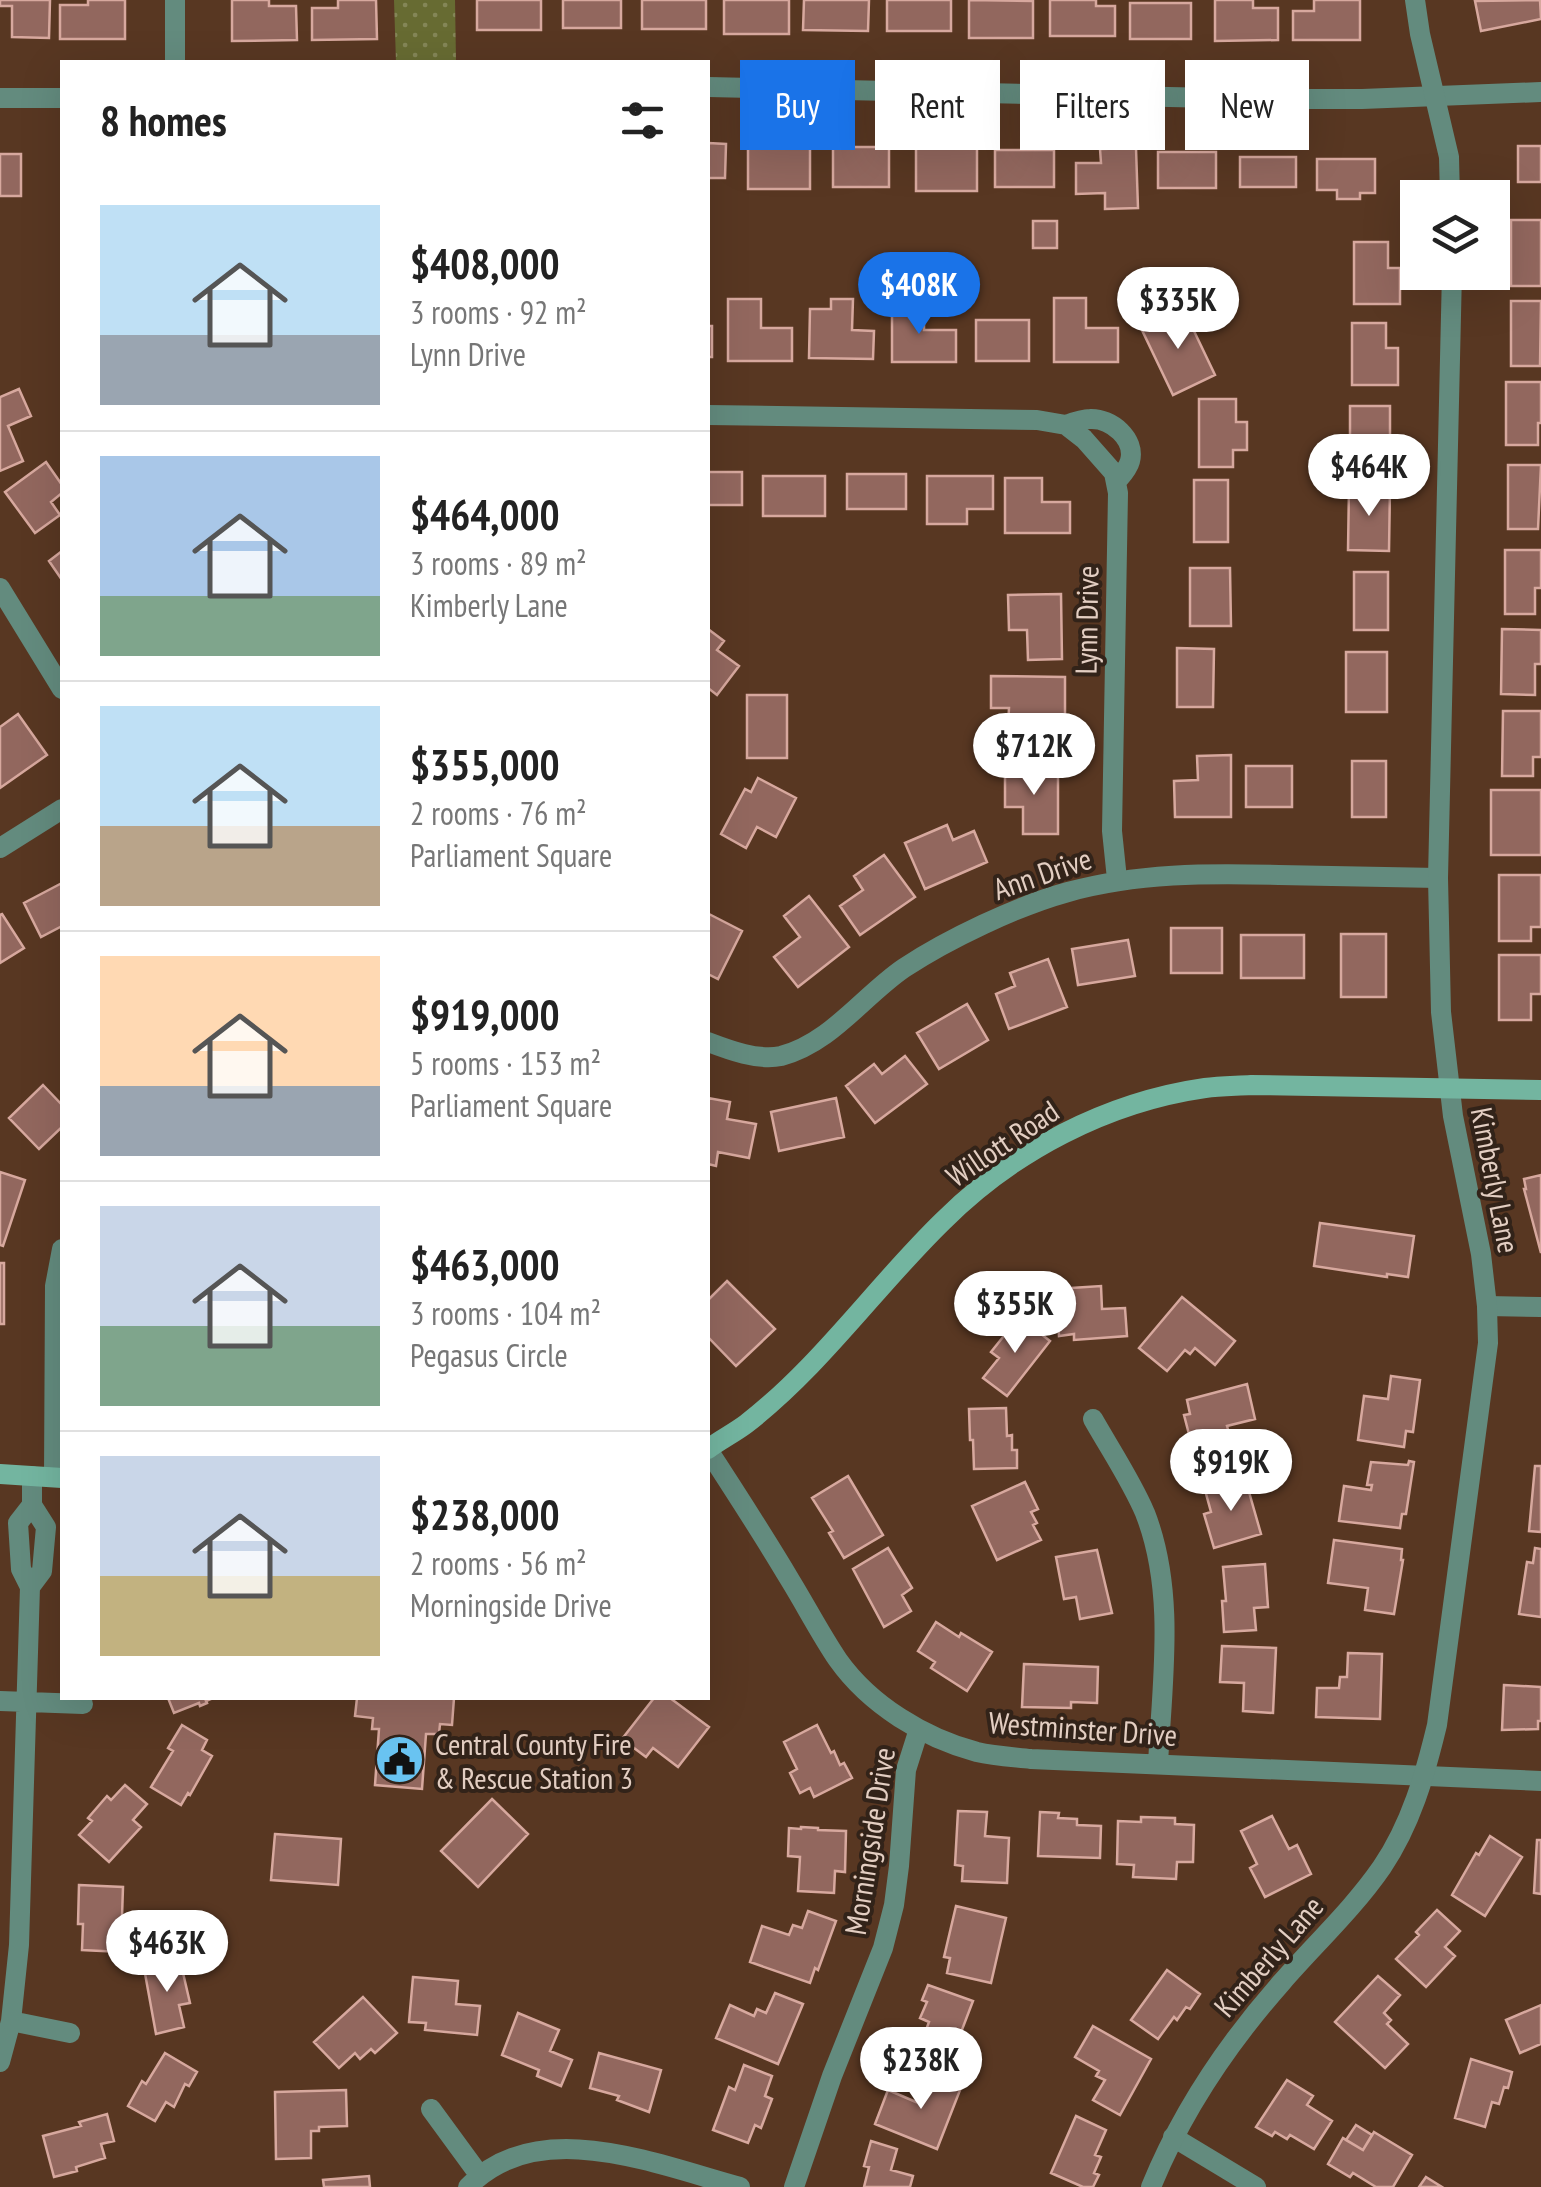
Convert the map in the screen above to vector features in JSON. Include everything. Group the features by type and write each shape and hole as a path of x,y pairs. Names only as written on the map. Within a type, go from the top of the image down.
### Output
{"main road":[{"name":"Willott Road","path":"710,1448 744,1425 799,1375 969,1197 1030,1152 1088,1122 1126,1107 1204,1088 1299,1084 1541,1090"},
{"path":"0,1474 58,1477"}],"street":[{"path":"175,0 175,60"},
{"path":"1415,0 1448,156 1449,180"},
{"path":"710,87 1263,99 1541,92"},
{"path":"0,98 60,98"},
{"name":"Kimberly Lane","path":"1152,2187 1173,2137 1253,2016 1383,1866 1410,1816 1425,1775 1436,1726 1488,1342 1480,1254 1448,1088 1441,1012 1438,878 1452,290"},
{"name":"Lynn Drive","path":"710,415 1037,420 1066,425 1092,418 1117,428 1127,439 1130,460 1116,482 1112,831 1116,879"},
{"path":"1066,425 1100,456 1114,472 1116,482"},
{"path":"0,588 60,685"},
{"path":"0,848 60,810"},
{"name":"Ann Drive","path":"710,1043 745,1054 778,1057 811,1044 903,969 979,926 1063,893 1116,879 1178,874 1438,878"},
{"path":"58,1477 55,1286 60,1259"},
{"path":"1487,1306 1541,1307"},
{"path":"1093,1419 1144,1512 1158,1559 1164,1639 1158,1764"},
{"name":"Westminster Drive","path":"710,1452 838,1659 884,1706 950,1744 981,1753 1031,1759 1541,1781"},
{"path":"0,2062 11,2021 19,1944 30,1587 42,1572 46,1527 32,1505 32,1476"},
{"path":"0,1700 82,1704"},
{"name":"Morningside Drive","path":"794,2187 832,2076 884,1948 896,1886 906,1770 920,1729"},
{"path":"11,2021 70,2032"},
{"path":"430,2109 474,2182 490,2168 517,2155 572,2148 618,2155 740,2187"},
{"path":"1173,2137 1256,2187"}],"green space":[{"path":"394,0 455,0 456,60 396,60"}],"building":[{"path":"0,0 50,0 49,38 12,37 12,6 0,6"},
{"path":"88,0 125,0 125,39 60,39 60,5 88,5"},
{"path":"232,0 269,0 269,6 296,6 297,40 232,41"},
{"path":"338,0 376,0 377,39 312,40 312,8 338,8"},
{"path":"477,0 541,0 541,30 477,30"},
{"path":"563,0 621,0 621,28 563,28"},
{"path":"642,0 706,0 706,29 642,29"},
{"path":"724,0 789,0 789,34 724,34"},
{"path":"804,0 869,0 868,31 803,30"},
{"path":"887,0 951,0 951,31 887,31"},
{"path":"969,0 1033,1 1033,38 969,38"},
{"path":"1050,0 1096,0 1096,6 1115,6 1115,36 1050,36"},
{"path":"1215,0 1253,0 1253,8 1278,8 1278,40 1215,41"},
{"path":"1314,0 1360,0 1360,40 1293,40 1293,11 1314,11"},
{"path":"1540,0 1541,19 1481,31 1475,1"},
{"path":"1130,3 1191,3 1191,39 1130,39"},
{"path":"710,143 726,144 725,178 710,178"},
{"path":"1518,146 1541,146 1541,182 1518,182"},
{"path":"748,150 810,150 810,189 748,189"},
{"path":"833,150 889,150 889,187 833,187"},
{"path":"916,150 977,150 977,191 916,191"},
{"path":"995,150 1054,150 1054,187 995,187"},
{"path":"1100,150 1136,150 1138,208 1105,209 1105,193 1076,194 1076,163 1101,163"},
{"path":"1158,152 1216,152 1216,188 1158,188"},
{"path":"0,154 21,154 21,196 0,196"},
{"path":"1240,157 1296,157 1296,187 1240,187"},
{"path":"1317,159 1375,159 1375,193 1360,193 1360,199 1337,199 1337,190 1317,190"},
{"path":"1511,220 1541,220 1541,286 1511,286"},
{"path":"1033,221 1057,221 1057,248 1033,248"},
{"path":"1354,242 1388,242 1388,268 1400,268 1400,304 1354,304"},
{"path":"1054,298 1086,298 1086,328 1118,328 1118,362 1054,362"},
{"path":"728,299 761,299 761,328 792,328 792,361 728,361"},
{"path":"831,299 853,299 852,330 874,331 873,359 809,358 810,309 831,309"},
{"path":"1511,301 1541,301 1540,366 1511,366"},
{"path":"892,302 924,302 924,330 956,330 956,362 892,362"},
{"path":"1183,308 1215,375 1173,395 1141,328"},
{"path":"976,320 1029,320 1029,361 976,361"},
{"path":"1352,323 1386,323 1386,348 1398,348 1398,385 1352,385"},
{"path":"1506,382 1541,382 1538,445 1506,445"},
{"path":"19,389 31,416 8,426 23,461 0,471 0,397"},
{"path":"1199,399 1236,399 1236,422 1247,422 1247,450 1233,450 1233,467 1199,467"},
{"path":"1350,406 1390,406 1390,467 1350,467"},
{"path":"46,462 60,482 60,495 51,502 60,515 35,533 5,492"},
{"path":"1508,465 1541,465 1538,529 1508,529"},
{"path":"710,472 742,472 742,505 710,505"},
{"path":"847,474 906,474 906,509 847,509"},
{"path":"763,476 825,476 825,516 763,516"},
{"path":"927,476 993,476 993,509 967,509 967,524 927,524"},
{"path":"1005,478 1042,478 1042,502 1070,502 1070,533 1005,533"},
{"path":"1194,480 1228,480 1228,542 1194,542"},
{"path":"1349,487 1390,487 1389,551 1348,550"},
{"path":"1505,550 1541,550 1541,588 1535,588 1535,614 1505,614"},
{"path":"60,553 60,577 49,561"},
{"path":"1190,568 1230,568 1231,626 1190,626"},
{"path":"1354,572 1388,572 1388,630 1354,630"},
{"path":"1061,594 1062,659 1028,660 1027,630 1009,630 1008,595"},
{"path":"1502,629 1541,630 1541,664 1535,664 1535,695 1501,694"},
{"path":"710,630 724,641 717,650 739,666 717,695 710,690"},
{"path":"1177,648 1214,649 1213,707 1177,707"},
{"path":"1346,652 1387,652 1387,712 1346,712"},
{"path":"991,676 1065,677 1065,743 1025,742 1025,726 1008,726 1009,708 991,708"},
{"path":"747,695 787,695 787,758 747,758"},
{"path":"1503,711 1541,711 1541,757 1533,757 1533,776 1502,776"},
{"path":"18,714 47,755 0,788 0,727"},
{"path":"1231,755 1231,817 1175,817 1174,781 1198,780 1197,756"},
{"path":"1352,761 1386,761 1386,817 1352,817"},
{"path":"1246,766 1292,766 1292,807 1246,807"},
{"path":"1005,769 1058,769 1058,834 1023,834 1023,807 1005,807"},
{"path":"758,778 796,798 776,837 757,827 746,848 721,834 745,789 751,792"},
{"path":"1491,790 1541,790 1541,855 1491,855"},
{"path":"947,825 953,840 974,831 987,862 925,889 905,843"},
{"path":"884,855 915,897 860,935 840,906 863,890 854,876"},
{"path":"1499,875 1541,875 1541,927 1531,927 1531,941 1499,941"},
{"path":"60,884 60,927 41,937 24,903"},
{"path":"809,896 849,947 798,987 774,957 800,937 784,916"},
{"path":"0,915 24,948 0,963"},
{"path":"710,915 742,931 718,979 710,975"},
{"path":"1171,928 1222,928 1222,973 1171,973"},
{"path":"1341,934 1386,934 1386,997 1341,997"},
{"path":"1241,935 1304,935 1304,978 1241,978"},
{"path":"1128,940 1135,976 1078,985 1072,949"},
{"path":"1499,955 1541,955 1541,994 1531,994 1531,1020 1499,1020"},
{"path":"1048,959 1067,1007 1009,1029 996,994 1015,986 1010,973"},
{"path":"967,1004 988,1040 939,1069 917,1033"},
{"path":"905,1056 927,1084 875,1123 846,1086 874,1064 882,1074"},
{"path":"43,1085 60,1103 60,1129 39,1149 9,1118"},
{"path":"710,1098 730,1102 727,1119 756,1124 749,1158 718,1152 716,1166 710,1164"},
{"path":"836,1098 844,1137 779,1151 771,1112"},
{"path":"0,1172 25,1180 3,1246 0,1245"},
{"path":"1541,1175 1541,1253 1524,1179"},
{"path":"1320,1223 1414,1236 1408,1277 1314,1266"},
{"path":"0,1263 4,1263 4,1324 0,1324"},
{"path":"727,1281 775,1329 736,1366 710,1339 710,1298"},
{"path":"1101,1286 1102,1309 1125,1308 1127,1336 1074,1340 1074,1334 1059,1336 1056,1289"},
{"path":"1182,1297 1235,1341 1215,1365 1195,1348 1190,1354 1185,1350 1167,1371 1139,1348"},
{"path":"1019,1317 1050,1341 1007,1396 983,1378 999,1358 991,1352"},
{"path":"1391,1376 1420,1380 1413,1432 1406,1431 1404,1447 1358,1440 1364,1396 1388,1399"},
{"path":"1247,1384 1255,1419 1227,1426 1231,1440 1221,1442 1225,1458 1197,1465 1184,1415 1190,1414 1187,1400"},
{"path":"1006,1408 1007,1436 1012,1435 1012,1450 1017,1450 1017,1468 974,1469 969,1409"},
{"path":"1409,1461 1414,1462 1400,1528 1339,1521 1344,1486 1371,1490 1372,1485 1367,1485 1371,1462 1408,1465"},
{"path":"1535,1466 1541,1466 1541,1532 1529,1531"},
{"path":"848,1476 883,1535 844,1558 812,1498"},
{"path":"1245,1478 1261,1534 1214,1548 1204,1514 1211,1512 1205,1490"},
{"path":"1025,1482 1038,1509 1031,1512 1041,1540 997,1560 972,1506"},
{"path":"1334,1540 1402,1549 1394,1614 1365,1610 1368,1588 1328,1583"},
{"path":"888,1548 912,1588 902,1595 911,1611 884,1627 853,1569"},
{"path":"1535,1548 1541,1549 1541,1617 1519,1614 1527,1562 1533,1563"},
{"path":"1097,1550 1112,1613 1080,1619 1076,1597 1064,1599 1056,1557"},
{"path":"1265,1564 1268,1607 1254,1608 1256,1630 1224,1632 1223,1567"},
{"path":"936,1622 992,1652 967,1691 931,1668 935,1662 918,1651"},
{"path":"1222,1646 1276,1648 1273,1713 1243,1711 1244,1683 1220,1682"},
{"path":"1348,1653 1382,1654 1380,1719 1316,1717 1317,1688 1339,1688 1340,1677 1347,1677"},
{"path":"1024,1664 1098,1667 1097,1703 1071,1702 1071,1708 1022,1707"},
{"path":"1504,1685 1541,1687 1538,1729 1502,1730"},
{"path":"169,1700 208,1700 200,1706 199,1703 174,1713"},
{"name":"Central County Fire & Rescue Station 3","path":"357,1700 454,1700 452,1725 440,1724 439,1734 426,1734 422,1789 375,1785 379,1729 372,1729 373,1718 355,1716"},
{"path":"652,1700 673,1700 709,1727 678,1767 653,1748 646,1757 622,1739"},
{"path":"182,1725 207,1740 202,1750 212,1756 181,1805 151,1787 173,1751 168,1748"},
{"path":"817,1725 831,1753 834,1751 852,1778 814,1797 810,1788 800,1793 790,1773 797,1769 784,1742"},
{"path":"125,1785 147,1804 133,1820 141,1827 109,1862 79,1835 107,1796 111,1800"},
{"path":"492,1799 528,1834 478,1887 441,1851"},
{"path":"958,1811 987,1812 985,1836 1009,1838 1007,1883 962,1881 963,1866 955,1865"},
{"path":"1040,1812 1077,1819 1077,1825 1101,1826 1100,1858 1038,1856"},
{"path":"1272,1816 1289,1849 1297,1845 1311,1874 1265,1897 1250,1868 1257,1864 1241,1831"},
{"path":"1141,1817 1175,1818 1175,1824 1194,1825 1193,1862 1177,1862 1176,1879 1133,1877 1134,1865 1117,1864 1118,1821 1141,1822"},
{"path":"789,1828 846,1831 845,1872 835,1871 834,1893 798,1891 800,1857 788,1856"},
{"path":"275,1834 341,1839 338,1885 271,1880"},
{"path":"1490,1836 1522,1857 1485,1916 1452,1895"},
{"path":"1537,1840 1541,1840 1541,1894 1534,1893"},
{"path":"79,1885 123,1887 121,1952 82,1950"},
{"path":"956,1906 1006,1918 991,1983 947,1973 950,1958 944,1957"},
{"path":"1437,1910 1460,1931 1445,1947 1455,1956 1426,1987 1396,1959"},
{"path":"808,1911 836,1921 810,1983 750,1962 762,1926 789,1935 793,1925 802,1928"},
{"path":"180,1960 190,2003 179,2005 184,2027 156,2034 144,1968"},
{"path":"1167,1970 1200,1994 1190,2009 1186,2007 1177,2020 1174,2017 1158,2039 1131,2020"},
{"path":"1378,1976 1400,1995 1384,2013 1391,2020 1387,2024 1408,2044 1385,2068 1335,2022"},
{"path":"413,1977 458,1981 456,2004 480,2006 477,2035 425,2030 426,2023 409,2022"},
{"path":"928,1985 973,2001 950,2061 919,2049 929,2022 920,2018 927,2002 922,2000"},
{"path":"775,1993 803,2004 778,2064 716,2038 730,2005 754,2016 757,2009 766,2013"},
{"path":"363,1997 397,2033 375,2053 371,2049 360,2059 355,2053 339,2068 314,2042"},
{"path":"1541,2005 1541,2044 1520,2053 1506,2020"},
{"path":"518,2013 559,2030 550,2051 572,2060 561,2086 537,2076 539,2070 502,2055"},
{"path":"1093,2026 1151,2059 1120,2115 1093,2100 1105,2080 1096,2076 1099,2071 1075,2057"},
{"path":"165,2053 197,2072 189,2086 185,2084 174,2107 166,2102 155,2121 128,2106"},
{"path":"599,2053 661,2070 649,2112 617,2100 619,2096 590,2088"},
{"path":"1471,2059 1512,2072 1499,2104 1492,2102 1485,2127 1455,2118"},
{"path":"744,2065 772,2076 765,2096 772,2099 761,2128 755,2125 748,2143 713,2130 729,2087 735,2090"},
{"path":"933,2074 962,2085 937,2149 875,2124 888,2090 916,2102 919,2095 924,2097"},
{"path":"1287,2080 1313,2096 1307,2105 1332,2121 1314,2149 1290,2135 1287,2139 1275,2132 1272,2136 1256,2127"},
{"path":"346,2090 347,2126 311,2131 311,2158 276,2159 275,2092"},
{"path":"107,2114 114,2141 101,2144 105,2158 54,2177 43,2136"},
{"path":"1076,2116 1106,2130 1095,2155 1101,2157 1093,2187 1083,2187 1051,2173"},
{"path":"1356,2125 1372,2135 1363,2150 1346,2140"},
{"path":"1374,2132 1412,2155 1393,2187 1376,2187 1328,2164 1343,2138 1363,2150"},
{"path":"871,2141 897,2149 891,2170 913,2176 910,2187 864,2187 869,2167 864,2166"},
{"path":"369,2176 370,2187 324,2187 323,2180"},
{"path":"1426,2177 1442,2187 1419,2187"}],"place":[{"name":"Central County Fire & Rescue Station 3","path":"400,1760"}]}
